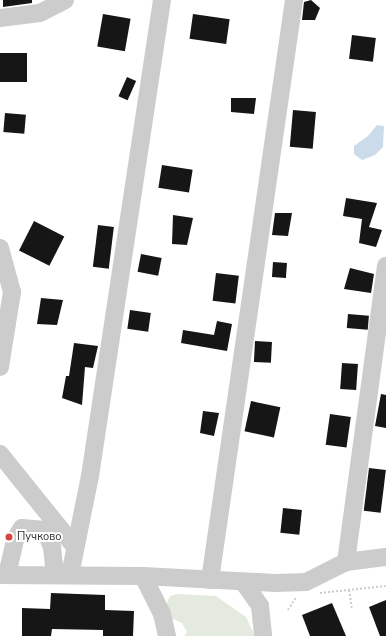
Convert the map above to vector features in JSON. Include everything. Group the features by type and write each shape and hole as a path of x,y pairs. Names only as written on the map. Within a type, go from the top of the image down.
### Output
{"street":[{"path":"0,18 40,13 65,0"},
{"path":"62,575 75,547 90,476 162,0"},
{"path":"210,580 294,0"},
{"path":"0,248 12,292 0,367"},
{"path":"346,562 386,266"},
{"path":"0,454 75,547"},
{"path":"62,575 45,530 22,528 16,539 3,575 143,576 244,583 306,582 346,562 386,557"},
{"path":"143,576 162,614 167,636"},
{"path":"244,583 260,606 264,635"}],"path":[{"path":"312,594 386,586"},
{"path":"349,590 352,608"},
{"path":"288,610 297,595"}],"shaded area":[{"path":"177,594 216,596 246,617 255,636 184,636 187,632 182,623 171,618 167,611 167,602 170,596"}],"water":[{"path":"377,125 384,126 383,147 375,155 362,160 354,154 354,146 368,136"}],"building":[{"path":"3,0 32,0 32,3 3,7"},
{"path":"311,0 320,8 315,20 302,20 304,2"},
{"path":"103,14 131,19 125,51 97,46"},
{"path":"193,14 230,19 226,44 190,39"},
{"path":"352,35 376,38 373,62 349,59"},
{"path":"0,53 27,53 27,82 0,82"},
{"path":"127,77 136,81 128,100 118,96"},
{"path":"231,98 256,98 254,114 231,112"},
{"path":"293,110 316,112 313,149 290,147"},
{"path":"5,113 26,115 24,134 3,132"},
{"path":"162,165 193,170 189,193 158,188"},
{"path":"346,198 377,203 369,227 382,230 376,247 359,243 362,219 343,216"},
{"path":"275,213 292,213 288,236 272,235"},
{"path":"173,215 193,218 187,245 172,244"},
{"path":"34,221 64,236 49,266 19,250"},
{"path":"98,225 114,227 109,269 93,267"},
{"path":"141,254 162,258 158,276 138,272"},
{"path":"273,262 287,263 286,278 272,277"},
{"path":"350,268 374,274 371,293 344,289"},
{"path":"216,273 239,276 235,304 213,301"},
{"path":"41,298 63,300 57,325 37,324"},
{"path":"130,310 151,313 148,332 127,329"},
{"path":"348,314 369,316 368,330 347,328"},
{"path":"217,321 232,324 227,351 181,343 183,330 214,335"},
{"path":"255,341 272,342 271,363 254,362"},
{"path":"74,343 98,346 93,368 85,367 82,405 62,398 66,376 69,376"},
{"path":"342,363 358,364 356,390 340,389"},
{"path":"381,394 386,395 386,428 375,426"},
{"path":"251,401 280,407 274,438 245,431"},
{"path":"203,411 219,413 214,436 200,433"},
{"path":"330,414 351,417 346,448 326,445"},
{"path":"369,468 386,470 381,513 364,511"},
{"path":"283,508 302,510 299,535 280,533"},
{"path":"51,593 105,595 105,610 134,611 133,636 103,636 103,630 52,629 51,636 22,636 22,608 50,609"},
{"path":"386,600 386,636 380,636 369,607"},
{"path":"332,603 346,636 310,636 302,615"}],"place":[{"name":"Пучково","path":"9,537"}]}
